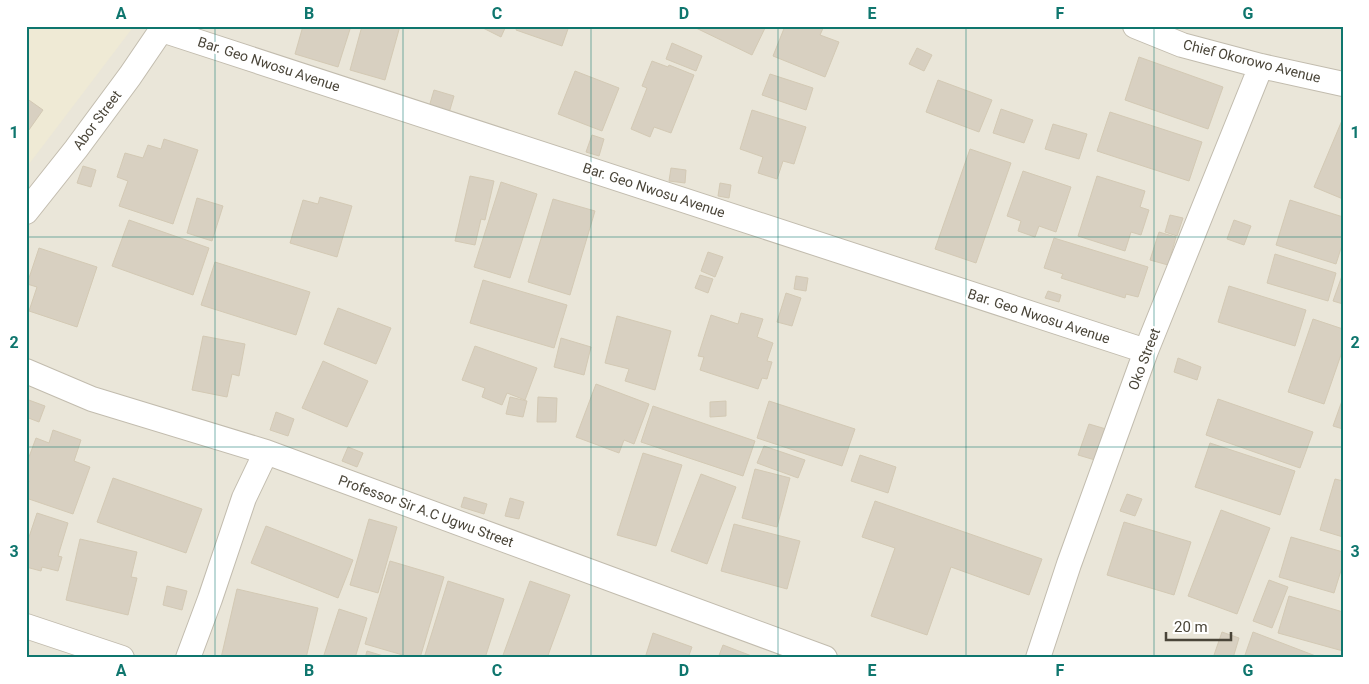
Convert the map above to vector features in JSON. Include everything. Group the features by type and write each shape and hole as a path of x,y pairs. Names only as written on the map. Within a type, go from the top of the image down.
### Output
{"street":[{"name":"Chief Okorowo Avenue","path":"1135,26 1182,44 1261,66 1343,84"},
{"name":"Abor Street","path":"26,212 76,149 163,28"},
{"name":"Bar. Geo Nwosu Avenue","path":"163,28 1146,351"},
{"name":"Oko Street","path":"1038,658 1069,564 1146,351 1261,66"},
{"name":"Professor Sir A.C Ugwu Street","path":"26,371 92,399 266,452 825,658"},
{"path":"188,658 244,498 266,452"},
{"path":"26,626 122,658"}],"shaded area":[{"path":"26,26 1343,26 1343,658 26,658"},
{"path":"26,26 134,26 26,168"}],"building":[{"path":"303,26 351,26 338,67 295,54"},
{"path":"362,26 400,26 385,80 350,70"},
{"path":"479,26 506,26 501,37"},
{"path":"517,26 569,26 562,46 516,30"},
{"path":"697,26 766,26 752,55 696,28"},
{"path":"785,26 824,26 820,35 839,42 825,77 773,56"},
{"path":"672,43 702,56 696,71 666,59"},
{"path":"917,48 932,55 924,71 909,64"},
{"path":"1139,57 1223,87 1208,129 1125,100"},
{"path":"652,61 668,67 669,65 694,75 671,133 654,127 650,137 631,129 647,88 642,86"},
{"path":"575,71 619,88 602,131 558,114"},
{"path":"770,74 813,88 806,110 762,95"},
{"path":"938,80 992,100 979,132 926,112"},
{"path":"434,90 454,96 449,113 429,107"},
{"path":"26,98 43,110 26,134"},
{"path":"1001,109 1033,120 1024,143 993,133"},
{"path":"752,110 806,127 794,164 783,161 777,179 758,173 763,157 740,149"},
{"path":"1110,112 1202,142 1189,181 1097,151"},
{"path":"1343,118 1343,199 1314,187"},
{"path":"1053,124 1087,134 1079,159 1045,149"},
{"path":"592,135 604,139 599,156 586,152"},
{"path":"164,139 198,150 173,224 119,206 128,181 117,177 125,153 143,158 148,145 161,149"},
{"path":"970,149 1011,163 976,263 935,249"},
{"path":"83,166 96,170 91,187 77,183"},
{"path":"671,168 686,170 685,183 669,181"},
{"path":"1023,171 1071,187 1056,232 1039,226 1035,237 1018,231 1021,221 1007,216"},
{"path":"470,176 494,181 485,220 481,219 475,245 455,241"},
{"path":"1097,176 1145,191 1140,207 1149,210 1141,235 1131,232 1125,251 1078,236"},
{"path":"501,182 537,194 510,278 474,267"},
{"path":"720,183 731,185 729,198 718,196"},
{"path":"320,197 352,206 337,257 290,243 303,200 318,204"},
{"path":"197,198 223,206 212,241 187,233"},
{"path":"553,199 595,211 570,295 528,282"},
{"path":"1290,200 1343,217 1343,242 1336,264 1276,245"},
{"path":"1170,215 1183,218 1177,236 1165,232"},
{"path":"129,220 209,248 193,295 112,266"},
{"path":"1234,220 1251,226 1244,245 1227,239"},
{"path":"1159,232 1176,237 1168,265 1150,260"},
{"path":"1054,238 1148,267 1138,297 1126,294 1125,298 1061,278 1063,274 1044,268"},
{"path":"39,248 97,267 77,327 29,311 37,287 27,284"},
{"path":"708,252 723,257 715,277 701,271"},
{"path":"1275,254 1336,273 1328,301 1267,283"},
{"path":"215,262 310,292 296,335 201,305"},
{"path":"1343,273 1343,304 1333,301"},
{"path":"700,275 713,279 708,293 695,288"},
{"path":"796,276 808,278 806,291 794,289"},
{"path":"483,280 567,305 554,348 470,323"},
{"path":"1229,286 1306,310 1295,346 1218,322"},
{"path":"1048,291 1061,295 1059,302 1045,298"},
{"path":"786,293 801,298 792,326 777,322"},
{"path":"338,308 391,328 376,364 324,344"},
{"path":"741,313 763,319 757,337 773,343 767,361 772,362 767,379 762,378 758,389 700,370 704,357 698,356 711,315 738,324"},
{"path":"617,316 671,331 655,390 625,381 629,369 605,363"},
{"path":"1313,319 1343,329 1343,349 1324,404 1288,392"},
{"path":"203,336 245,344 239,376 232,374 227,397 192,390"},
{"path":"561,338 591,347 584,375 554,367"},
{"path":"475,346 537,368 525,400 507,393 502,405 482,397 485,388 462,380"},
{"path":"1178,358 1201,367 1197,380 1174,372"},
{"path":"323,361 368,381 347,427 302,408"},
{"path":"596,384 649,404 634,444 624,440 619,453 576,437"},
{"path":"510,397 527,401 523,417 506,414"},
{"path":"538,397 557,398 556,422 537,422"},
{"path":"1343,398 1343,429 1333,426"},
{"path":"26,399 45,406 39,422 26,417"},
{"path":"1218,399 1313,432 1300,468 1206,435"},
{"path":"726,401 726,416 710,417 710,402"},
{"path":"769,401 855,429 842,466 757,438"},
{"path":"653,406 755,441 743,476 641,442"},
{"path":"276,412 294,419 288,436 270,430"},
{"path":"1089,424 1106,429 1095,460 1078,455"},
{"path":"53,430 81,440 74,461 90,467 73,514 26,498 26,489 29,481 26,480 26,465 36,438 49,443"},
{"path":"1210,443 1295,471 1280,515 1195,487"},
{"path":"764,446 805,460 798,478 757,463"},
{"path":"348,447 363,453 357,467 342,461"},
{"path":"643,453 682,465 656,546 617,535"},
{"path":"860,455 896,467 888,493 851,481"},
{"path":"755,469 790,478 777,527 742,518"},
{"path":"701,474 736,487 707,564 671,551"},
{"path":"113,478 202,509 186,553 97,522"},
{"path":"1335,479 1343,481 1343,537 1320,530"},
{"path":"1127,494 1142,499 1135,516 1120,511"},
{"path":"464,497 487,504 484,514 461,507"},
{"path":"510,498 524,502 519,519 505,516"},
{"path":"875,501 1042,559 1029,595 951,567 927,635 871,616 895,548 862,537"},
{"path":"1221,510 1270,528 1237,614 1188,596"},
{"path":"37,513 68,523 58,556 62,557 58,571 42,567 41,571 26,567 26,546"},
{"path":"369,519 397,527 378,593 350,585"},
{"path":"1124,522 1191,542 1174,595 1107,575"},
{"path":"734,524 800,541 787,589 721,571"},
{"path":"266,526 353,560 338,598 251,563"},
{"path":"1291,537 1343,552 1343,564 1334,593 1279,577"},
{"path":"80,539 137,552 131,577 137,578 128,615 66,600"},
{"path":"390,561 444,577 420,658 413,658 365,644"},
{"path":"1269,580 1288,587 1272,628 1253,621"},
{"path":"448,581 504,599 485,658 424,658"},
{"path":"530,581 570,595 547,658 502,658"},
{"path":"167,586 187,591 182,610 163,605"},
{"path":"237,589 318,608 306,658 221,658"},
{"path":"1289,596 1343,612 1343,651 1278,633"},
{"path":"339,609 367,618 355,658 323,658"},
{"path":"1222,632 1239,638 1233,658 1213,658"},
{"path":"1253,632 1321,658 1244,658"},
{"path":"653,633 692,647 688,658 645,658"},
{"path":"723,645 757,658 718,658"},
{"path":"367,651 390,658 365,658"}]}
